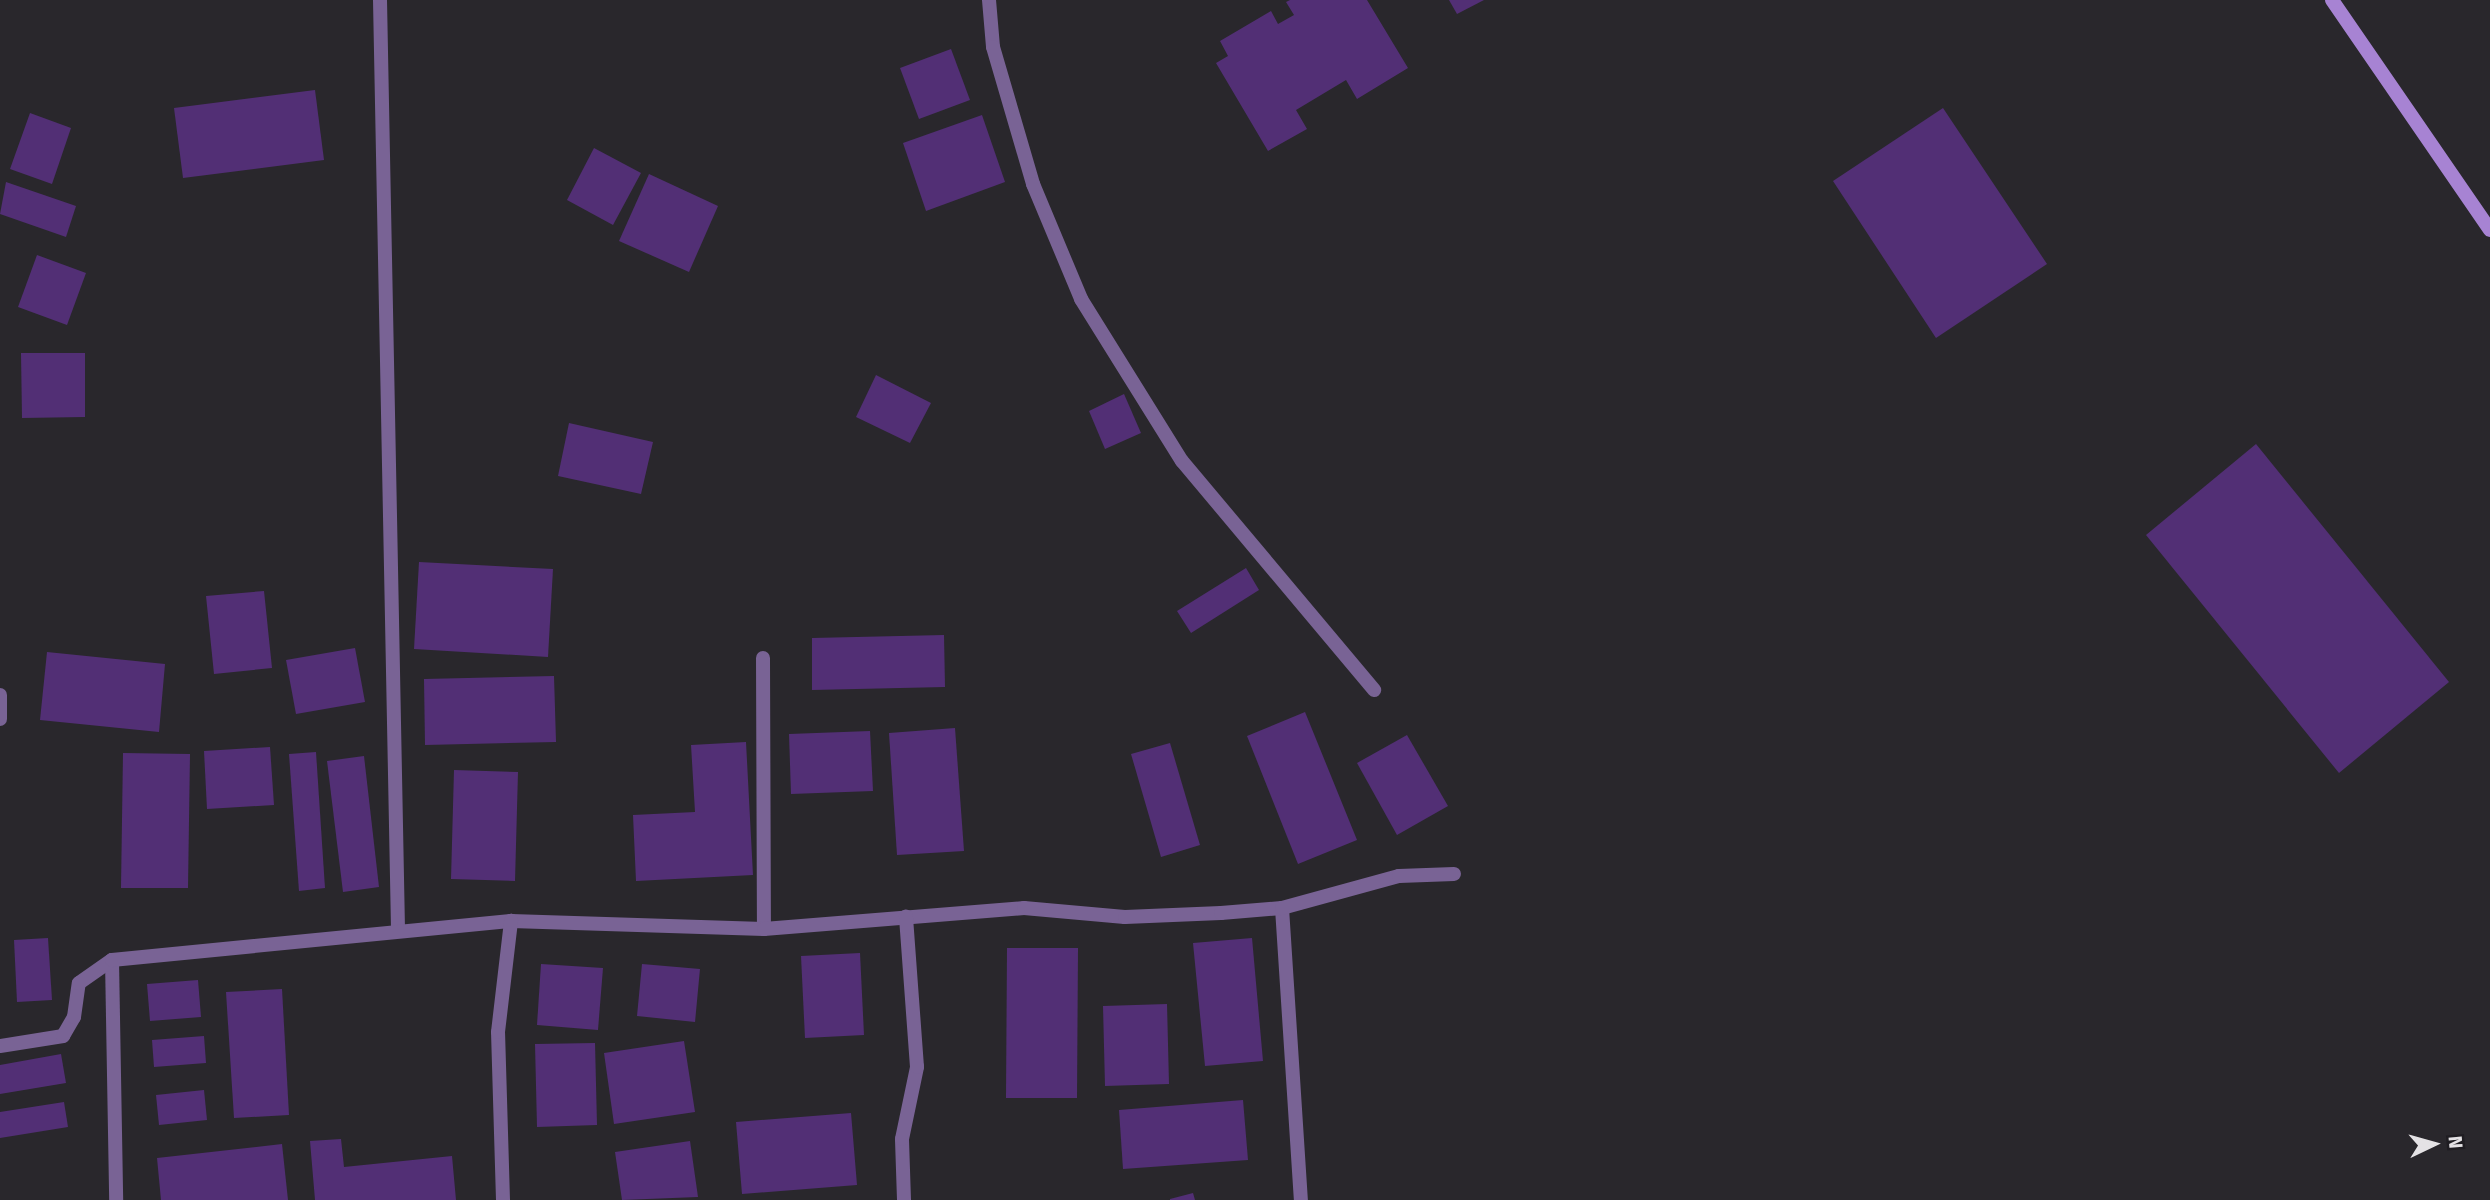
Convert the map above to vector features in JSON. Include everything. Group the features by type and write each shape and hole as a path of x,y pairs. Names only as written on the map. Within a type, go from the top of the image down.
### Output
{"main road":[{"path":"2332,0 2490,230"}],"street":[{"path":"380,0 398,931"},
{"path":"989,0 993,47 1033,184 1081,299 1182,461 1374,691"},
{"path":"763,658 764,929"},
{"path":"0,695 0,719"},
{"path":"0,1046 63,1036 74,1017 79,983 112,960 511,922 764,929 1024,908 1125,917 1282,908 1399,876 1454,874"},
{"path":"1282,908 1301,1200"},
{"path":"904,1200 902,1139 917,1067 906,916"},
{"path":"503,1200 498,1032 511,922"},
{"path":"112,960 116,1200"}],"building":[{"path":"1367,0 1408,68 1357,99 1346,80 1296,110 1307,129 1268,151 1216,63 1228,56 1220,41 1271,11 1278,24 1294,15 1286,2"},
{"path":"1449,0 1484,0 1457,14"},
{"path":"951,49 970,100 919,119 900,68"},
{"path":"315,90 324,160 183,178 174,108"},
{"path":"1943,108 2047,264 1936,338 1833,181"},
{"path":"30,113 71,128 52,184 10,169"},
{"path":"982,115 1005,182 926,211 903,143"},
{"path":"594,148 641,173 613,225 567,200"},
{"path":"649,174 718,206 689,272 619,241"},
{"path":"6,182 76,206 66,237 0,214"},
{"path":"37,255 86,273 67,325 18,307"},
{"path":"21,353 85,353 85,417 22,418"},
{"path":"876,375 931,403 910,443 856,417"},
{"path":"1124,394 1141,433 1105,449 1089,411"},
{"path":"569,423 653,442 641,494 558,476"},
{"path":"2256,444 2449,682 2339,773 2146,535"},
{"path":"419,562 553,569 548,657 414,649"},
{"path":"1246,568 1259,590 1191,633 1177,611"},
{"path":"264,591 272,668 214,674 206,596"},
{"path":"944,635 945,687 812,690 812,638"},
{"path":"355,648 365,702 296,714 286,660"},
{"path":"47,652 165,664 159,732 40,720"},
{"path":"554,676 556,742 425,745 424,679"},
{"path":"1305,712 1357,840 1298,864 1247,736"},
{"path":"955,728 964,851 897,855 889,733"},
{"path":"870,731 873,791 791,794 789,734"},
{"path":"1407,735 1448,806 1397,835 1357,763"},
{"path":"746,742 753,875 636,881 633,815 695,812 691,745"},
{"path":"1170,743 1200,845 1161,857 1131,754"},
{"path":"270,747 274,805 207,809 204,751"},
{"path":"316,752 325,888 299,891 289,754"},
{"path":"123,753 190,754 188,888 121,888"},
{"path":"364,756 379,887 343,892 327,761"},
{"path":"454,770 518,772 515,881 451,879"},
{"path":"48,938 52,1000 17,1002 14,940"},
{"path":"1252,938 1263,1061 1205,1066 1193,943"},
{"path":"1007,948 1078,948 1077,1098 1006,1098"},
{"path":"860,953 864,1035 805,1038 801,956"},
{"path":"541,964 603,968 598,1030 537,1025"},
{"path":"642,964 700,969 695,1022 637,1016"},
{"path":"198,980 201,1017 150,1021 147,984"},
{"path":"282,989 289,1115 234,1118 226,992"},
{"path":"1167,1004 1169,1084 1105,1086 1103,1006"},
{"path":"204,1036 206,1063 154,1067 152,1040"},
{"path":"684,1041 695,1112 614,1124 604,1053"},
{"path":"595,1043 597,1125 537,1127 535,1044"},
{"path":"61,1054 66,1083 0,1094 0,1065"},
{"path":"204,1090 207,1120 159,1125 156,1095"},
{"path":"1243,1100 1248,1160 1123,1169 1119,1110"},
{"path":"64,1102 68,1127 0,1138 0,1112"},
{"path":"851,1113 857,1185 742,1194 736,1122"},
{"path":"341,1139 344,1167 452,1156 456,1200 315,1200 310,1141"},
{"path":"690,1141 698,1197 622,1200 615,1152"},
{"path":"282,1144 288,1200 161,1200 157,1158"},
{"path":"1193,1193 1195,1200 1170,1200 1170,1199"}]}
